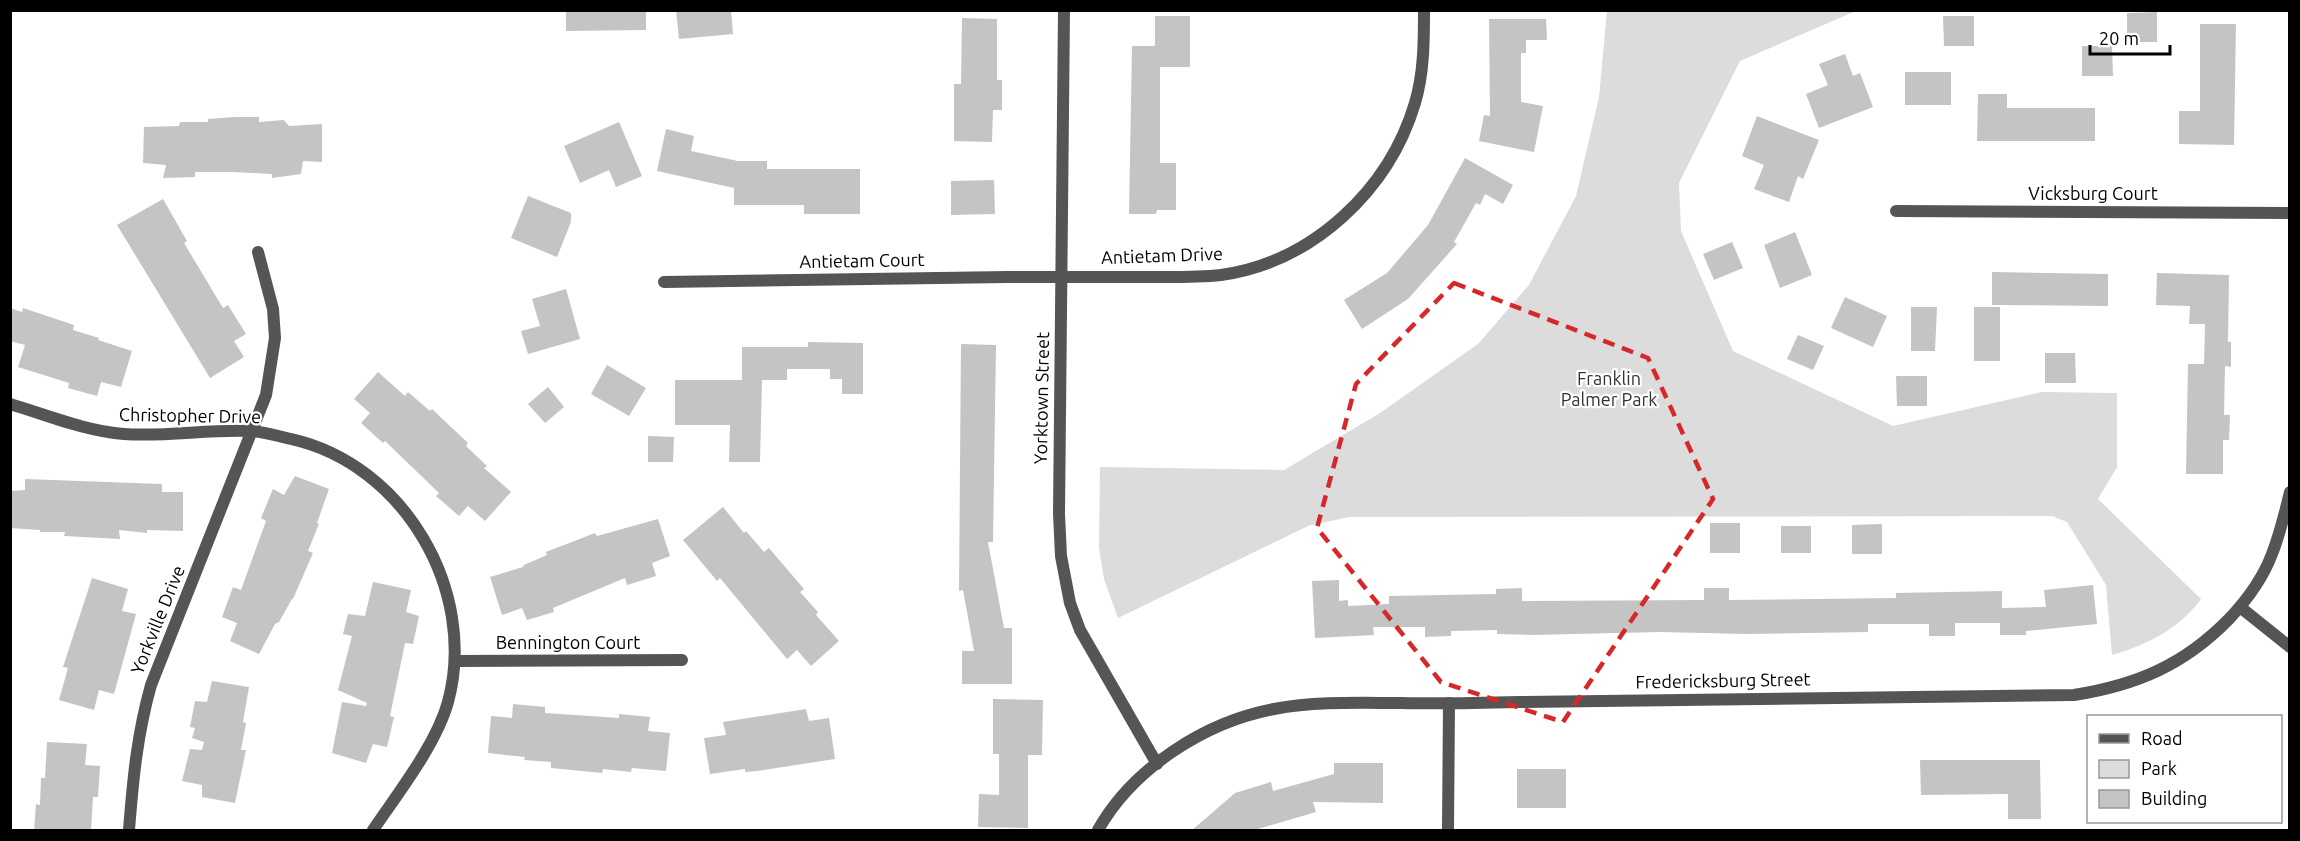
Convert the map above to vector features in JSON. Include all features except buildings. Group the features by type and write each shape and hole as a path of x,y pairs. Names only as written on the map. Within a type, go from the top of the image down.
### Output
{"street":[{"name":"Yorktown Street","path":"1064,10 1059,514 1061,556 1070,603 1080,630 1156,764"},
{"name":"Antietam Drive","path":"1061,276 1198,277 1224,274 1258,266 1291,253 1329,230 1354,207 1379,178 1393,157 1408,125 1416,101 1422,67 1424,10"},
{"name":"Vicksburg Court","path":"1896,211 2289,213"},
{"name":"Yorkville Drive","path":"129,831 140,725 151,685 266,395 275,338 273,309 258,252"},
{"name":"Antietam Court","path":"664,282 1061,276"},
{"name":"Christopher Drive","path":"10,404 102,432 127,434 252,431 294,439 334,454 370,477 401,507 426,542 446,586 455,625 455,661 448,702 435,734 373,831"},
{"name":"Fredericksburg Street","path":"1098,831 1125,794 1156,764 1181,746 1210,730 1237,719 1274,709 1323,703 2074,695 2127,684 2166,668 2209,639 2240,607 2255,587 2272,557 2282,528 2289,492"},
{"path":"2240,607 2289,647"},
{"name":"Bennington Court","path":"455,661 682,660"},
{"path":"1448,831 1449,703"}],"highlighted area":[{"path":"1454,283 1648,358 1713,499 1563,722 1441,682 1317,528 1356,384"}],"green space":[{"name":"Franklin Palmer Park","path":"1607,11 1856,11 1740,61 1679,183 1681,231 1733,351 1893,426 2042,392 2117,393 2117,467 2098,499 2201,599 2183,619 2150,641 2112,655 2106,585 2067,522 2052,516 1349,517 1308,526 1118,618 1104,579 1099,548 1100,467 1284,470 1380,413 1478,344 1529,285 1576,196 1599,97"}]}
